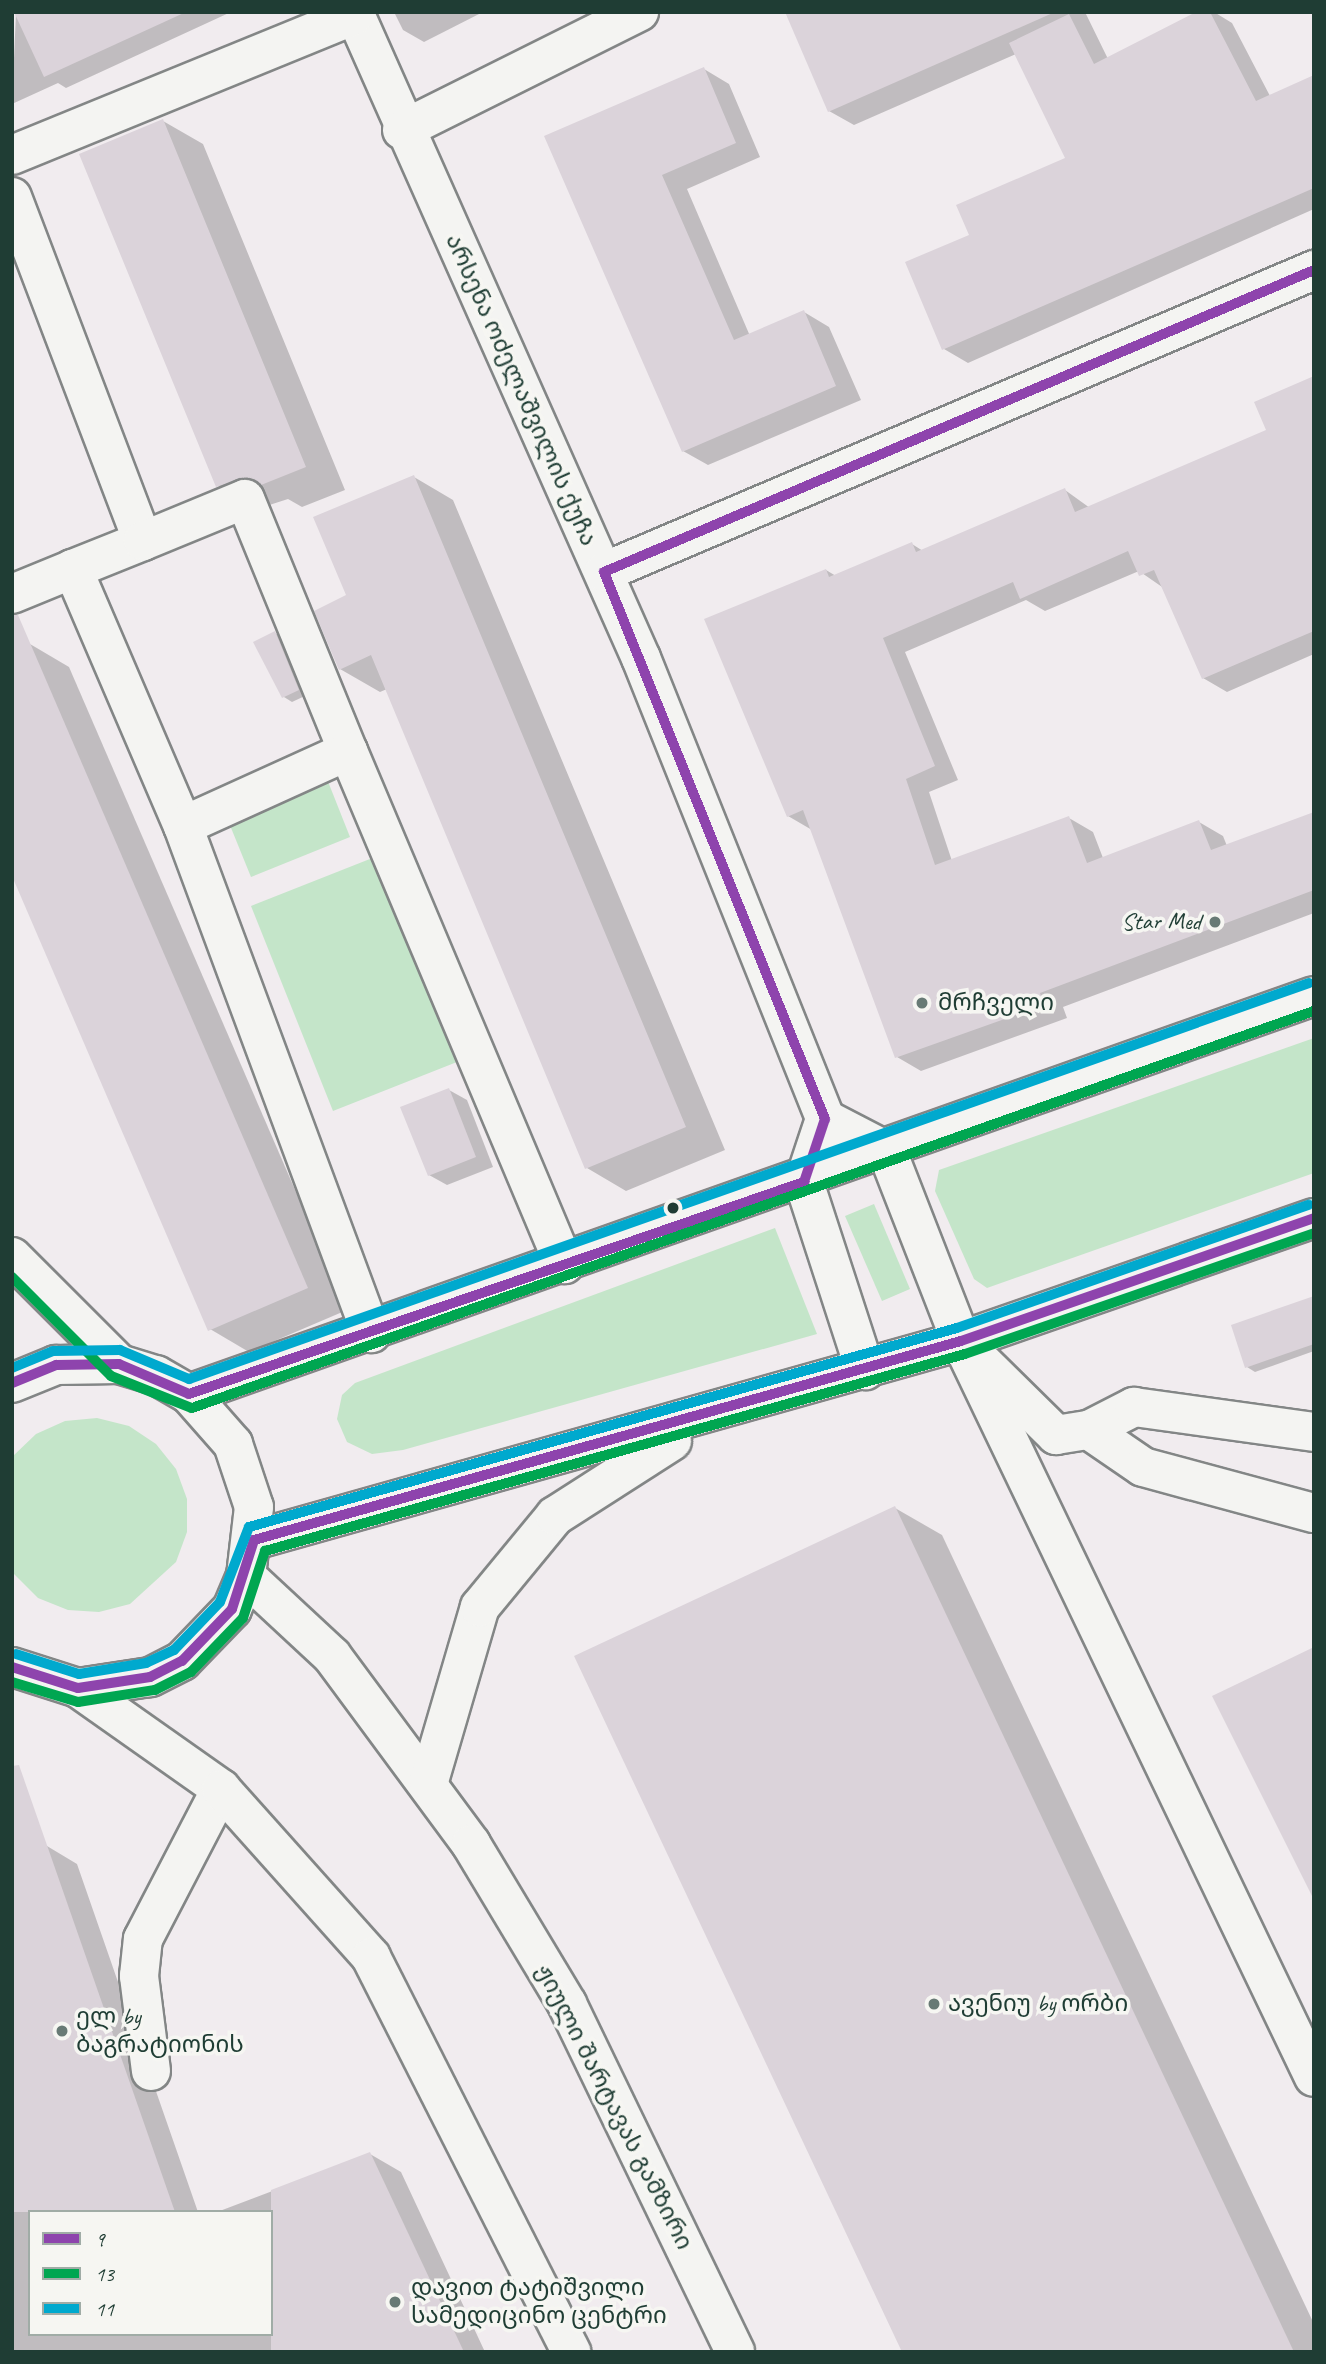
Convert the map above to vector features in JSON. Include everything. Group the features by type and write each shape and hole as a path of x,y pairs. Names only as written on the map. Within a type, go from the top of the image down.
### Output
{"main road":[{"path":"402,130 639,12"},
{"path":"12,155 354,13"},
{"name":"არსენა ოძელაშვილის ქუჩა","path":"354,13 402,130 604,572 825,1119"},
{"path":"12,197 143,541"},
{"path":"604,572 1314,270"},
{"path":"12,594 245,499 564,1264"},
{"path":"73,569 183,826 370,1333"},
{"path":"183,826 348,751"},
{"path":"189,1394 804,1182 1314,996"},
{"path":"865,1370 804,1182 825,1119 887,1151 961,1341 1314,2077"},
{"path":"250,1558 737,1406 961,1341 1314,1218"},
{"path":"12,1257 119,1364 189,1394 233,1444 252,1496 250,1558 232,1609 182,1661 127,1684 78,1688"},
{"path":"961,1341 1056,1435 1089,1430 1134,1407 1314,1432"},
{"path":"12,1383 56,1365 119,1364"},
{"path":"429,1781 480,1607 555,1516 623,1466 737,1406"},
{"path":"1089,1430 1143,1467 1314,1513"},
{"name":"ჟიული შარტავას გამზირი","path":"250,1558 332,1656 429,1781 568,2004 735,2352"},
{"path":"12,1667 78,1688 221,1789 371,1957 571,2352"},
{"path":"151,2071 139,1976 143,1939 221,1789"}],"green space":[{"path":"327,779 350,837 251,877 227,818"},
{"path":"380,855 462,1060 333,1111 251,906"},
{"path":"1314,1038 1314,1173 987,1288 974,1279 935,1191 939,1170"},
{"path":"874,1204 910,1289 882,1301 845,1216"},
{"path":"775,1228 817,1334 403,1450 372,1454 347,1442 337,1419 342,1395 355,1383"},
{"path":"97,1418 129,1426 156,1444 176,1469 187,1499 187,1532 176,1562 130,1604 99,1612 68,1610 38,1598 12,1572 12,1457 36,1434 65,1421"}],"building":[{"path":"14,12 186,12 44,77"},
{"path":"785,12 1055,12 828,112"},
{"path":"1196,12 1210,12 1256,101 1314,75 1314,188 942,350 905,262 969,235 956,205 1065,158 1009,43 1069,14 1094,64"},
{"path":"704,67 736,143 662,175 734,340 804,310 836,386 682,452 544,136"},
{"path":"163,119 306,467 261,485 247,477 216,487 79,154"},
{"path":"1314,376 1314,631 1202,679 1154,570 1139,576 1128,551 1020,599 1013,582 883,638 935,766 906,779 935,865 1069,816 1087,863 1199,820 1211,850 1314,812 1314,890 1040,993 1044,1005 895,1058 803,810 787,817 704,619 826,569 829,577 912,542 916,552 1065,488 1075,512 1266,430 1254,402"},
{"path":"414,475 686,1127 585,1169 371,655 339,670 314,611 346,595 313,517"},
{"path":"12,615 18,615 308,1288 208,1331 12,876"},
{"path":"275,631 299,690 282,698 253,642"},
{"path":"449,1088 476,1157 428,1176 400,1107"},
{"path":"1314,1296 1314,1344 1245,1368 1231,1325"},
{"name":"ავენიუ by ორბი","path":"895,1506 1294,2352 902,2352 574,1656"},
{"path":"1314,1647 1314,1900 1212,1696"},
{"name":"ელ by ბაგრატიონის","path":"19,1765 174,2210 12,2212 12,1766"},
{"path":"370,2152 464,2352 271,2352 271,2190"}],"transit line":[{"name":"9","path":"12,1383 56,1365 119,1364 189,1394 804,1182 825,1119 604,572 1314,270"},
{"name":"11","path":"12,1368 53,1351 120,1350 189,1379 1309,983"},
{"name":"13","path":"12,1277 111,1376 192,1408 1314,1011"},
{"name":"11","path":"16,1654 79,1674 146,1663 174,1650 220,1602 249,1527 957,1328 1309,1205"},
{"name":"9","path":"12,1667 78,1688 150,1677 182,1661 232,1609 254,1540 961,1341 1314,1218"},
{"name":"13","path":"12,1682 78,1702 155,1690 191,1672 243,1618 265,1551 965,1354 1314,1233"}],"place":[{"name":"Star Med","path":"1215,922"},
{"name":"მრჩველი","path":"922,1003"},
{"name":"ავენიუ by ორბი","path":"934,2004"},
{"name":"ელ by ბაგრატიონის","path":"62,2031"},
{"name":"დავით ტატიშვილი სამედიცინო ცენტრი","path":"395,2302"}]}
